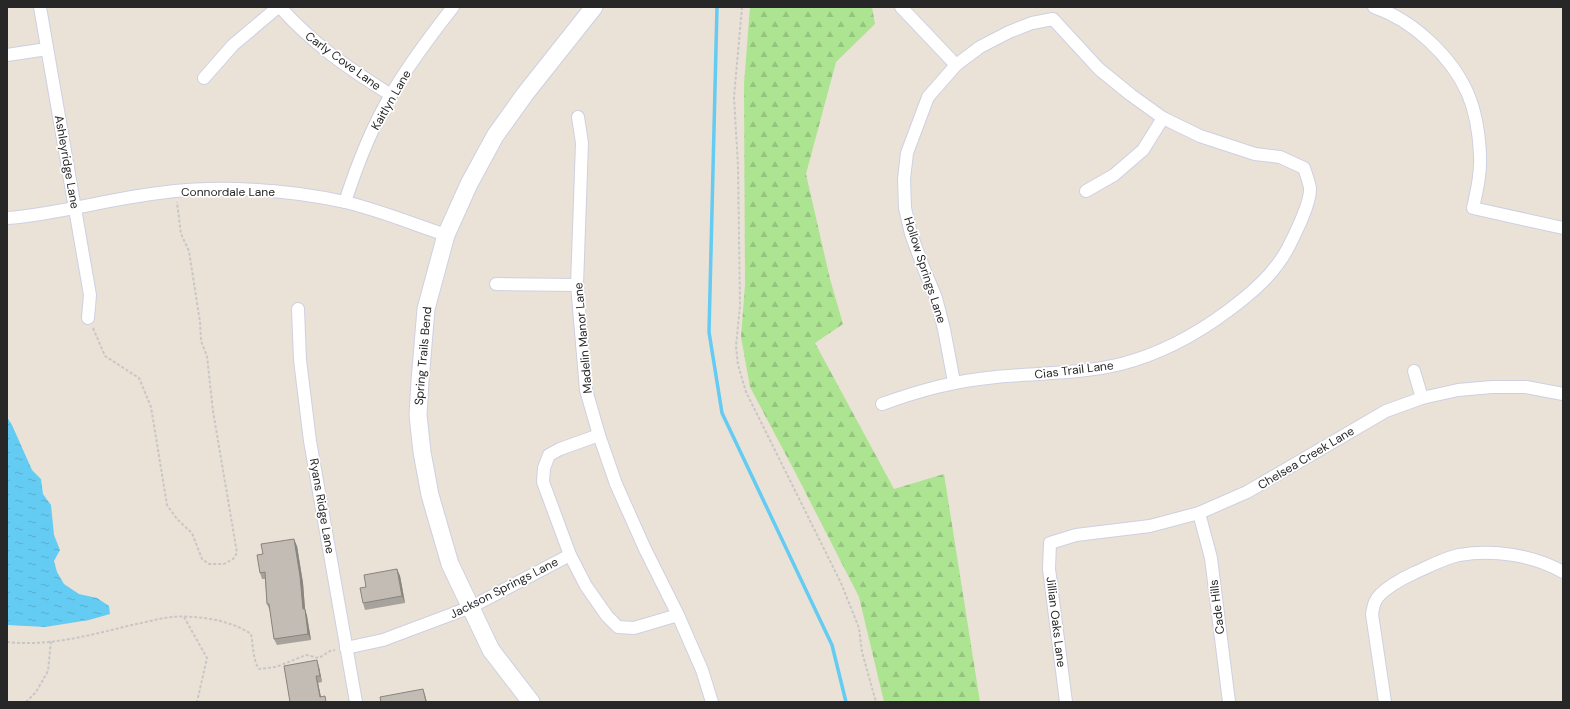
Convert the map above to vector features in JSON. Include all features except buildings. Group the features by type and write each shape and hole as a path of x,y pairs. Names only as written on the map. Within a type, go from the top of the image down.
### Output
{"street":[{"name":"Ashleyridge Lane","path":"40,7 90,295 88,318"},
{"path":"204,78 233,46 279,7"},
{"name":"Carly Cove Lane","path":"279,7 298,28 327,53 391,95"},
{"name":"Kaitlyn Lane","path":"345,202 359,160 391,95 413,61 453,7"},
{"name":"Spring Trails Bend","path":"531,702 492,650 450,564 430,495 422,452 418,415 426,309 446,235 468,184 495,136 525,94 594,7"},
{"path":"901,7 956,65"},
{"path":"1374,7 1410,25 1433,44 1453,68 1468,94 1477,125 1480,154 1480,175 1473,208 1563,228"},
{"name":"Hollow Springs Lane","path":"954,382 944,329 936,298 914,241 905,208 904,179 907,153 914,131 928,98 956,65 980,47 1009,32 1032,23 1053,19 1099,69 1163,118"},
{"path":"7,55 47,50"},
{"name":"Madelin Manor Lane","path":"578,117 582,143 577,285 586,390 599,436 616,484 678,615 702,670 712,702"},
{"path":"1086,191 1114,175 1143,150 1163,118"},
{"name":"Cias Trail Lane","path":"882,404 916,392 954,382 996,377 1076,372 1122,364 1160,351 1209,325 1257,288 1271,274 1285,254 1304,213 1310,189 1304,168 1280,157 1254,154 1200,136 1163,118"},
{"name":"Connordale Lane","path":"7,218 37,215 176,191 225,189 271,190 345,202 377,211 446,235"},
{"path":"496,284 577,285"},
{"name":"Ryans Ridge Lane","path":"298,310 300,360 310,441 356,702"},
{"path":"1414,370 1422,398"},
{"name":"Chelsea Creek Lane","path":"1050,543 1076,535 1150,526 1199,512 1247,492 1380,415 1422,398 1458,390 1492,387 1526,387 1563,394"},
{"path":"599,436 560,449 549,455 544,468 543,482 570,554 586,586 607,616 618,627 634,628 678,615"},
{"name":"Cade Hills","path":"1199,512 1212,558 1229,702"},
{"name":"Jillian Oaks Lane","path":"1050,543 1049,570 1066,702"},
{"path":"1385,702 1372,614 1375,602 1380,594 1406,577 1432,565 1459,556 1493,553 1525,557 1554,567 1563,572"},
{"name":"Jackson Springs Lane","path":"346,648 383,640 471,607 570,554"}],"path":[{"path":"742,7 734,97 738,166 740,306 736,346 738,365 746,392 841,583 859,628 862,652 876,702"},
{"path":"88,318 105,356 138,378 151,407 167,505 177,519 192,533 202,559 208,564 224,564 233,559 237,553 213,411 207,356 201,341 200,322 189,251 182,234 176,191"},
{"path":"7,642 22,644 72,639 172,617 184,617 204,618 224,622 251,634 255,659 260,669 276,667 306,655 319,658 330,651 346,648"},
{"path":"184,617 207,658 197,702"},
{"path":"26,702 36,692 48,671 52,641"}],"green space":[{"path":"750,7 872,7 875,24 836,62 806,174 830,279 843,324 815,343 894,489 944,474 980,702 884,702 859,597 750,387 741,337 745,285 744,84"}],"water":[{"path":"7,417 32,470 41,479 43,494 51,505 54,535 60,550 54,561 57,572 64,584 79,594 97,598 109,606 110,614 89,620 45,627 7,625"}],"waterway":[{"path":"717,7 709,332 722,413 832,645 846,702"}]}
